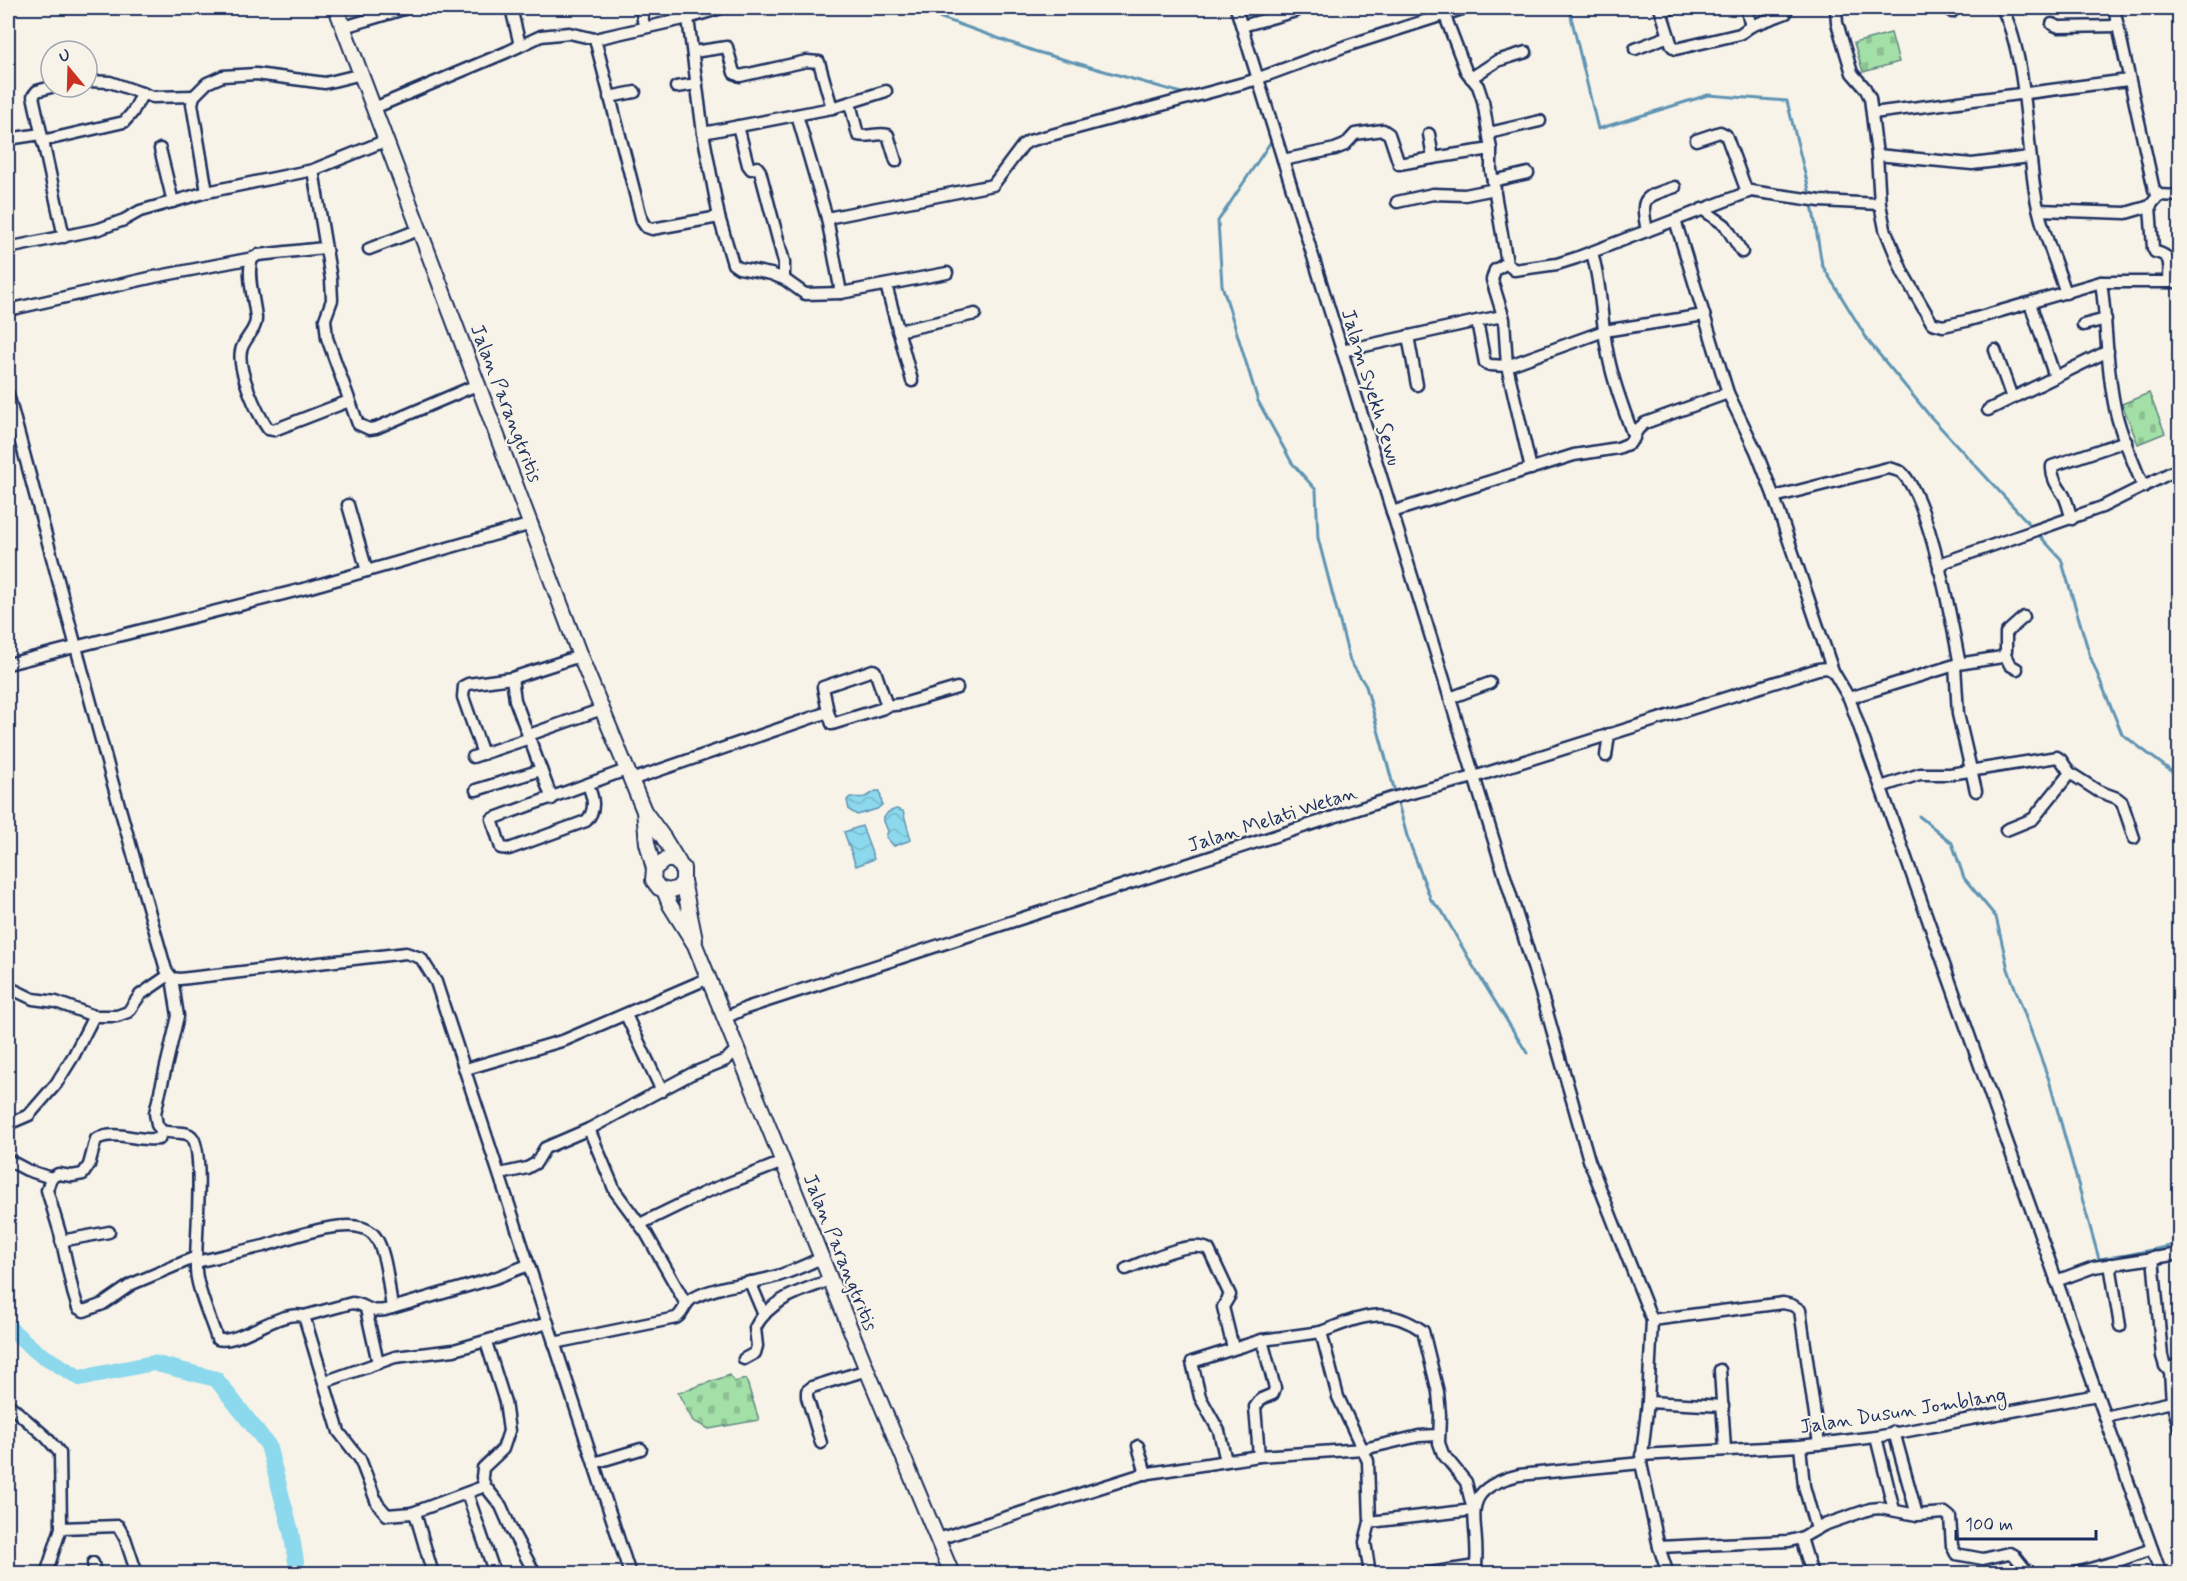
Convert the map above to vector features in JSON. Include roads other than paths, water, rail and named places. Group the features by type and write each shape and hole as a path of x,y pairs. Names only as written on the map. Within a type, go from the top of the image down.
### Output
{"main road":[{"name":"Jalan Parangtritis","path":"336,8 580,656 644,811 679,863"},
{"name":"Jalan Parangtritis","path":"644,811 647,843 654,869"},
{"path":"670,859 679,863 684,872 683,881 678,888 664,890 656,884 654,869 665,860 670,859"},
{"name":"Jalan Parangtritis","path":"683,881 693,921 695,945"},
{"name":"Jalan Parangtritis","path":"664,890 670,905 695,945 709,978 952,1574"}],"street":[{"path":"344,27 407,8"},
{"path":"512,8 520,45"},
{"path":"641,8 644,26"},
{"path":"375,108 541,36 569,33 595,39 644,26 688,18 721,8"},
{"name":"Jalam Syekh Sewu","path":"1236,8 1255,80 1283,160 1547,1012 1589,1160 1652,1320"},
{"path":"827,218 993,185 1023,145 1029,141 1255,80 1346,46 1465,8"},
{"path":"1674,8 1661,10 1672,46 1679,49 1740,34 1751,26 1786,13 1786,8"},
{"path":"1746,8 1751,26"},
{"path":"1836,8 1837,23 1852,73 1868,93 1873,113 1880,204 1885,229 1913,292 1932,324 1943,326 1966,321 2101,282 2174,282 2167,257 2164,253 2155,252 2153,248 2150,206"},
{"path":"2002,8 2013,38 2024,94 2030,156 2039,210 2066,293"},
{"path":"2114,8 2152,186 2159,195 2180,196"},
{"path":"1242,26 1296,11"},
{"path":"1445,16 1466,71 1478,86 1484,101 1494,185 1507,263 1511,268 1518,271 1557,264 1592,253 1748,192 1759,191 1820,201 1880,204"},
{"path":"688,18 703,133 719,218 733,264 739,268 784,279 805,294 842,293 947,273"},
{"path":"2052,24 2059,27 2118,26"},
{"path":"1635,49 1669,36"},
{"path":"595,39 642,221 646,227 652,229 719,218"},
{"path":"693,52 728,47 734,73 740,76 816,61 821,69 832,108"},
{"path":"1472,78 1497,61 1526,52"},
{"path":"207,192 192,104 194,96 212,80 223,76 256,74 325,83 362,74"},
{"path":"1873,113 2128,80"},
{"path":"99,82 110,82 153,97 194,96"},
{"path":"676,87 697,84"},
{"path":"39,90 33,96 64,237"},
{"path":"703,133 832,108 886,91"},
{"path":"609,97 635,92"},
{"path":"8,139 42,137 124,122 132,113 142,93"},
{"path":"850,103 858,135 871,136 881,133 888,135 896,160"},
{"path":"797,116 827,218 842,293"},
{"path":"1489,133 1540,121"},
{"path":"738,126 748,165 751,169 757,167 760,171 784,262 784,279"},
{"path":"1283,160 1335,149 1345,145 1355,134 1383,130 1389,134 1399,164 1491,149"},
{"path":"1696,140 1720,132 1726,135 1748,192"},
{"path":"1429,134 1433,158"},
{"path":"8,248 113,225 140,211 207,192 313,170 387,140"},
{"path":"160,149 173,202"},
{"path":"1877,155 1972,164 2030,156"},
{"path":"313,170 320,206 324,248 331,279 332,300 325,318 327,338 358,424 369,429 479,384"},
{"path":"1397,202 1433,195 1465,195 1528,174"},
{"path":"1647,231 1643,211 1644,201 1651,195 1675,187"},
{"path":"2039,210 2118,214 2150,206 2159,195"},
{"path":"1702,209 1725,225 1742,252"},
{"path":"1675,220 1728,393 1774,497 1833,671 1849,698 2161,1574"},
{"path":"369,249 421,229"},
{"path":"8,310 154,277 253,258 258,255 324,248"},
{"path":"1592,253 1599,280 1604,330 1612,375 1634,438"},
{"path":"253,258 249,269 256,324 243,345 241,358 251,395 268,429 274,430 350,401"},
{"path":"1507,263 1495,270 1492,276 1503,316 1507,366 1531,469"},
{"path":"2101,282 2114,406 2143,487"},
{"path":"886,285 912,381"},
{"path":"2030,303 2055,377"},
{"path":"898,331 975,314"},
{"path":"1477,321 1485,363 1507,366 1604,330 1704,315"},
{"path":"1342,351 1503,316"},
{"path":"2083,325 2106,319"},
{"path":"1408,336 1417,385"},
{"path":"1995,350 2012,398"},
{"path":"1988,410 2108,351"},
{"path":"1392,512 1582,453 1618,448 1628,444 1645,423 1728,393"},
{"path":"8,394 75,646 153,925 170,976 178,1016 155,1113 157,1125 162,1131 185,1133 192,1137 196,1144 200,1166 195,1271 217,1339 240,1335 290,1316 304,1316 352,1303 358,1303 366,1309 377,1311 392,1308 486,1281 528,1265"},
{"path":"2072,519 2051,471 2052,466 2126,441"},
{"path":"1939,570 1945,562 2072,519 2121,499 2180,468"},
{"path":"1774,497 1875,470 1894,469 1906,478 1920,501 1954,633 1959,660 1957,664 1958,714 1976,791"},
{"path":"348,505 367,571"},
{"path":"8,664 312,586 532,524"},
{"path":"2018,669 2012,667 2005,655 2006,633 2024,617"},
{"path":"1849,698 1957,664 2005,655"},
{"path":"580,656 512,678 468,684 464,687 463,697 478,755 602,709"},
{"name":"Jalan Melati Wetan","path":"725,1018 756,1004 1392,798 1474,777 1818,669 1827,668 1833,671"},
{"path":"885,706 876,673 873,670 823,687 832,724 885,706 903,704 957,688"},
{"path":"512,678 515,700 552,799"},
{"path":"1450,698 1490,683"},
{"path":"588,785 594,803 591,816 586,821 509,849 501,848 492,819 588,785 628,775 828,712"},
{"path":"1606,756 1609,734"},
{"path":"1881,787 1920,774 1937,775 2050,757 2061,760 2070,773 2098,791 2122,802 2134,838"},
{"path":"476,790 541,770"},
{"path":"2006,830 2032,819 2070,773"},
{"path":"170,976 180,980 406,953 416,956 428,966 436,982 466,1069 630,1574"},
{"path":"8,987 33,999 56,1002 94,1016 123,1015 128,1012 140,995 170,976"},
{"path":"466,1069 565,1040 709,978"},
{"path":"626,1015 662,1091"},
{"path":"8,1124 29,1115 56,1084 94,1016"},
{"path":"500,1174 528,1168 536,1163 545,1148 589,1130 691,1074 726,1060 737,1048"},
{"path":"589,1130 615,1191 640,1224 686,1304"},
{"path":"162,1131 159,1139 151,1140 111,1134 103,1136 96,1139 89,1165 82,1174 72,1176 58,1174 51,1178 46,1190 78,1308 84,1311 103,1304 132,1284 196,1259 316,1231 352,1226 373,1234 380,1248 392,1308"},
{"path":"8,1160 27,1170 51,1178"},
{"path":"640,1224 706,1192 783,1161"},
{"path":"61,1241 109,1232"},
{"path":"1126,1269 1184,1248 1198,1246 1209,1250 1230,1295 1223,1307 1233,1348"},
{"path":"2056,1281 2088,1269 2110,1264 2180,1254"},
{"path":"2153,1257 2162,1356 2170,1372"},
{"path":"554,1343 670,1320 679,1317 686,1304 695,1297 722,1287 778,1276 822,1258"},
{"path":"2110,1264 2120,1326"},
{"path":"744,1359 755,1353 757,1346 754,1328 764,1315 788,1296 831,1280"},
{"path":"750,1282 764,1315"},
{"path":"1668,1574 1659,1547 1641,1459 1648,1402 1652,1320 1783,1303 1800,1310 1819,1444"},
{"path":"366,1309 378,1363"},
{"path":"1226,1461 1219,1431 1200,1397 1192,1362 1262,1340 1321,1332 1365,1316 1375,1314 1399,1317 1423,1331 1438,1392 1439,1443 1443,1454 1468,1486 1478,1544 1476,1570 1423,1574"},
{"path":"304,1316 339,1432 360,1459 380,1509 387,1515 412,1513 485,1486"},
{"path":"324,1382 395,1357 454,1350 548,1323"},
{"path":"1321,1332 1338,1397 1364,1449 1370,1471 1370,1522 1365,1542 1370,1574"},
{"path":"1259,1456 1255,1407 1261,1399 1273,1394 1275,1388 1262,1340"},
{"path":"486,1342 505,1402 509,1425 508,1438 503,1449 482,1471 485,1486 501,1506 535,1574"},
{"path":"2180,1363 2172,1367 2170,1372 2172,1402 2180,1430"},
{"path":"821,1443 807,1391 812,1387 867,1370"},
{"path":"1720,1370 1725,1449"},
{"name":"Jalan Dusun Jomblang","path":"1473,1510 1479,1495 1490,1486 1505,1478 1519,1475 1725,1449 1800,1446 1876,1437 2097,1395"},
{"path":"1648,1402 1723,1406"},
{"path":"2105,1417 2172,1402"},
{"path":"8,1404 46,1437 60,1454 61,1528 46,1574"},
{"path":"1894,1432 1917,1515"},
{"path":"938,1539 1146,1474 1259,1456 1364,1449 1419,1436 1438,1435"},
{"path":"1876,1437 1894,1510"},
{"path":"1138,1446 1146,1474"},
{"path":"1800,1446 1803,1486 1816,1529"},
{"path":"594,1463 641,1449"},
{"path":"467,1493 495,1574"},
{"path":"1659,1547 1775,1543 1801,1538 1856,1512 1880,1508 1917,1515 1945,1513 1948,1515 1952,1546 1956,1554 1983,1559 2009,1553 2014,1555 2029,1574"},
{"path":"1370,1522 1473,1510"},
{"path":"412,1513 420,1525 433,1573"},
{"path":"61,1528 118,1526 125,1538 137,1574"},
{"path":"1801,1538 1812,1574"},
{"path":"2072,1574 2152,1549"}],"water":[{"path":"880,791 882,805 877,809 857,815 849,810 847,800 850,797 863,797"},
{"path":"896,809 903,811 911,840 894,846 886,837 888,831 883,819 888,812"},
{"path":"862,826 874,859 856,866 844,832"}],"waterway":[{"path":"919,8 1034,51 1185,94"},
{"path":"1569,8 1598,129 1708,95 1787,101 1811,198 1822,265 1869,342 1929,415 2034,529"},
{"path":"1274,137 1218,221 1222,285 1258,401 1292,463 1316,490 1318,538 1350,661 1366,686 1407,836 1431,900 1442,911 1527,1053"},
{"path":"2038,534 2061,559 2090,656 2122,734 2175,774 2180,783"},
{"path":"1919,816 1952,843 1964,878 1996,917 2008,969 2049,1080 2099,1259 2180,1244"},
{"path":"8,1327 37,1352 80,1378 153,1363 216,1379 268,1445 291,1531 298,1574"}]}
